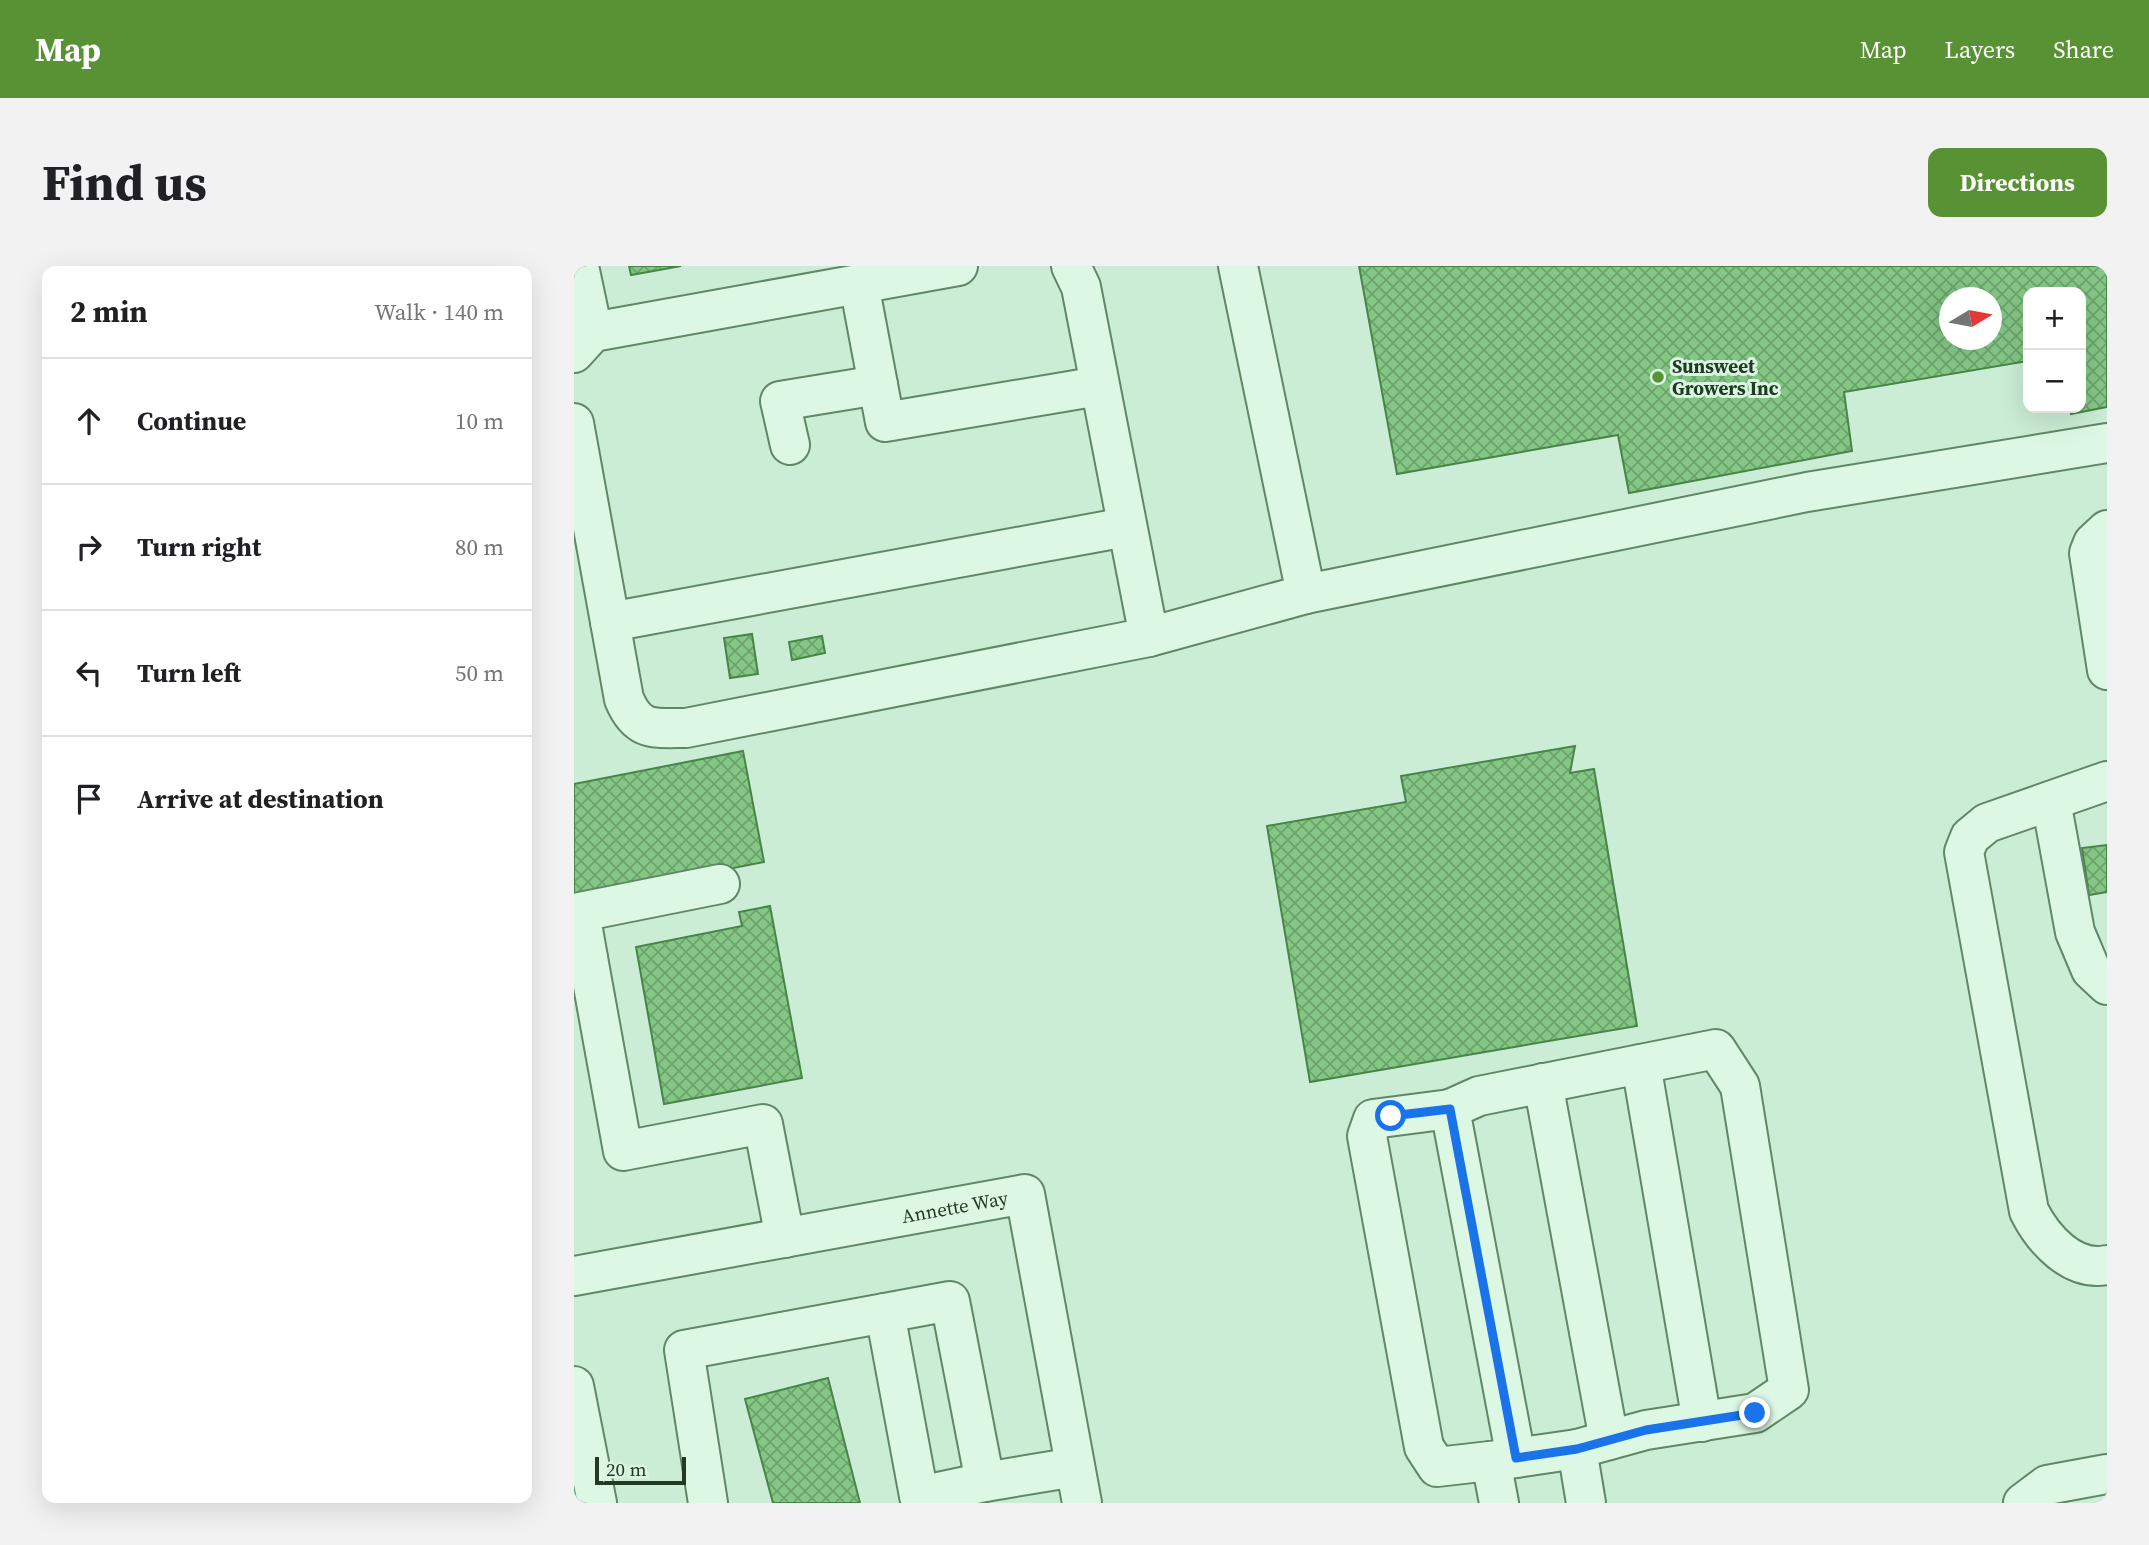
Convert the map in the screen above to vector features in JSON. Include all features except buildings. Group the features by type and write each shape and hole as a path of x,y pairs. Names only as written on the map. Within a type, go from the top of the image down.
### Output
{"street":[{"path":"579,266 584,342 958,266"},
{"path":"1071,266 1081,287 1149,637"},
{"path":"1238,266 1306,594"},
{"path":"859,284 885,422 1099,386"},
{"path":"790,445 780,401 878,385"},
{"path":"574,423 624,699 632,718 650,728 686,728 1149,637 1306,594 1807,492 2107,443"},
{"path":"610,622 1126,527"},
{"path":"2107,530 2093,542 2088,553 2107,670"},
{"path":"2107,781 1987,823 1970,837 1964,852 2029,1212 2041,1236 2070,1258 2096,1267 2107,1265"},
{"path":"2051,801 2075,932 2091,970 2107,985"},
{"path":"720,884 580,912 581,959 623,1151 763,1124 785,1238"},
{"path":"1716,1049 1740,1086 1789,1390 1755,1413 1646,1430 1593,1445 1437,1467 1424,1447 1367,1136 1373,1119 1450,1109 1479,1096 1642,1064 1716,1049"},
{"path":"1642,1064 1702,1422"},
{"path":"1543,1083 1593,1445 1586,1503"},
{"path":"1450,1109 1504,1459 1499,1503"},
{"name":"Annette Way","path":"574,1276 1025,1194 1079,1485"},
{"path":"708,1503 684,1350 950,1301 985,1482"},
{"path":"885,1313 919,1496 985,1482 1079,1485"},
{"path":"574,1386 597,1503"},
{"path":"2023,1503 2047,1485 2107,1474"}],"place":[{"name":"Sunsweet Growers Inc","path":"1658,377"}],"route":[{"path":"1391,1116 1450,1109 1516,1458 1577,1449 1646,1430 1755,1413"}]}
